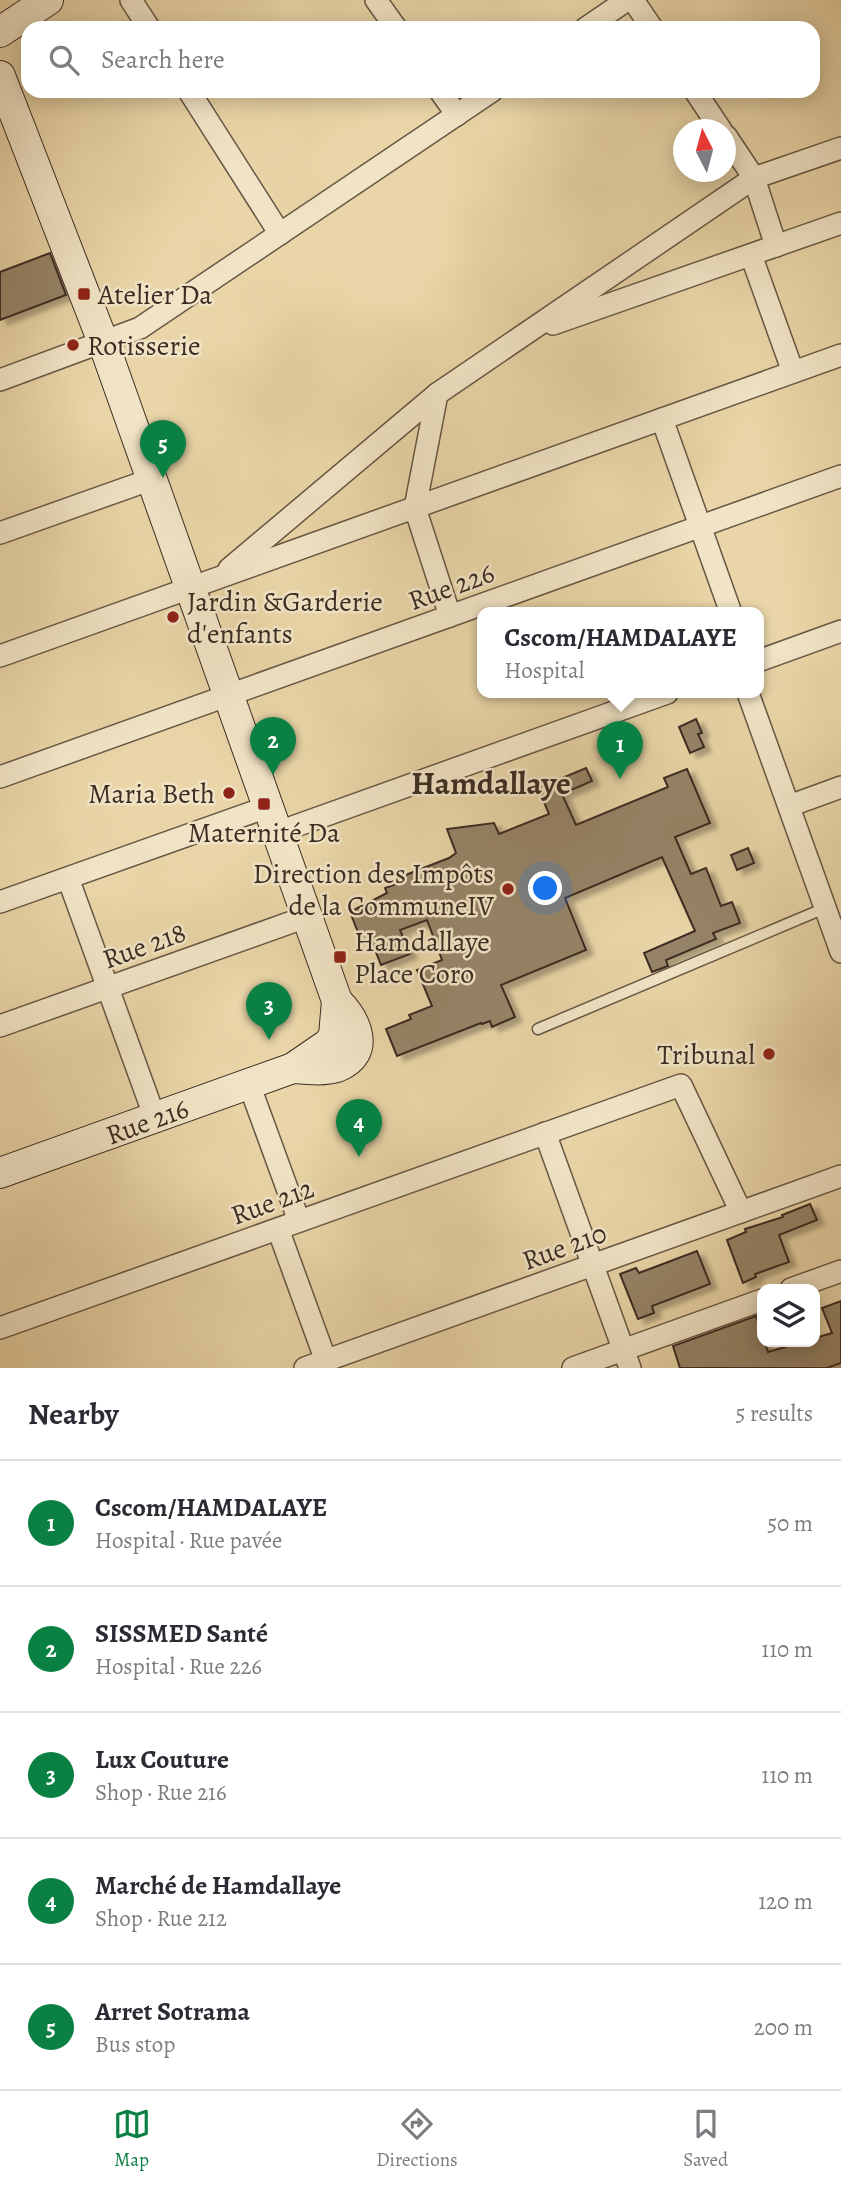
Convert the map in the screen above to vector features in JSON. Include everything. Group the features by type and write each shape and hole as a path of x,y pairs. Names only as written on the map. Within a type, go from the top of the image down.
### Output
{"street":[{"path":"0,32 48,0"},
{"path":"131,0 144,21"},
{"path":"376,0 391,21"},
{"path":"596,21 627,0"},
{"path":"633,0 647,21"},
{"path":"0,76 103,342 152,479 204,583 229,695 306,917"},
{"path":"193,98 280,234"},
{"path":"445,98 457,115"},
{"path":"0,380 140,328 482,98"},
{"path":"700,98 714,119"},
{"path":"204,583 437,394 524,334 754,178 841,148"},
{"path":"736,151 754,178 775,246"},
{"path":"524,334 841,223"},
{"path":"751,255 793,372"},
{"path":"0,656 841,355"},
{"path":"437,394 415,508 450,616"},
{"path":"662,419 730,607"},
{"name":"Rue 226","path":"0,777 841,476"},
{"path":"0,533 152,479"},
{"path":"764,659 841,631"},
{"path":"0,902 68,878 272,820 651,698"},
{"path":"750,698 789,806 833,905 841,952"},
{"path":"789,806 841,788"},
{"path":"68,878 155,1118"},
{"name":"Rue 218","path":"0,1026 306,917"},
{"name":"Rue 216","path":"0,1173 293,1068 328,1044 334,1036 337,1001 306,917"},
{"path":"249,1084 299,1221"},
{"name":"Rue 212","path":"0,1328 681,1085 741,1212"},
{"path":"545,1133 627,1359"},
{"name":"Rue 210","path":"305,1368 841,1176"},
{"path":"278,1229 326,1361"},
{"path":"805,1284 841,1271"},
{"path":"573,1368 627,1359 757,1302"}],"lane":[{"path":"538,1030 833,905"}],"building":[{"path":"50,253 66,295 0,320 0,272"},
{"path":"696,719 702,733 698,734 704,747 690,753 679,727"},
{"path":"586,768 592,781 562,794 576,825 668,787 664,778 687,769 710,823 675,837 691,874 706,868 721,906 732,902 740,923 713,933 716,939 666,960 668,966 652,972 644,953 695,931 662,857 565,898 586,950 501,985 515,1017 492,1027 490,1021 481,1023 397,1056 386,1029 411,1019 409,1015 432,1006 417,970 442,960 427,920 400,930 410,954 381,965 368,932 359,935 350,912 387,893 385,888 399,883 398,878 456,853 447,829 494,823 499,834 549,814 538,788"},
{"path":"748,848 754,863 737,870 731,855"},
{"path":"810,1204 817,1220 779,1235 789,1262 755,1274 756,1277 743,1283 727,1240 746,1232 745,1229 783,1217 782,1215"},
{"path":"697,1251 710,1284 652,1306 654,1313 638,1319 620,1274 636,1268 639,1273"},
{"path":"841,1301 841,1363 827,1368 680,1368 673,1346 756,1316 757,1347 766,1347 768,1352 785,1347 820,1347 820,1337 832,1333 822,1308"}],"place":[{"name":"Atelier Da","path":"84,294"},
{"name":"Rotisserie","path":"73,345"},
{"name":"Arret Sotrama","path":"163,478"},
{"name":"Jardin &Garderie d'enfants","path":"173,617"},
{"name":"SISSMED Santé","path":"273,775"},
{"name":"Cscom/HAMDALAYE","path":"620,779"},
{"name":"Maria Beth","path":"229,793"},
{"name":"Maternité Da","path":"264,804"},
{"name":"Direction des Impôts de la CommuneIV","path":"508,889"},
{"name":"Hamdallaye Place Coro","path":"340,957"},
{"name":"Lux Couture","path":"269,1040"},
{"name":"Tribunal","path":"769,1054"},
{"name":"Marché de Hamdallaye","path":"359,1157"}],"district":[{"name":"Hamdallaye","path":"491,783"}]}
